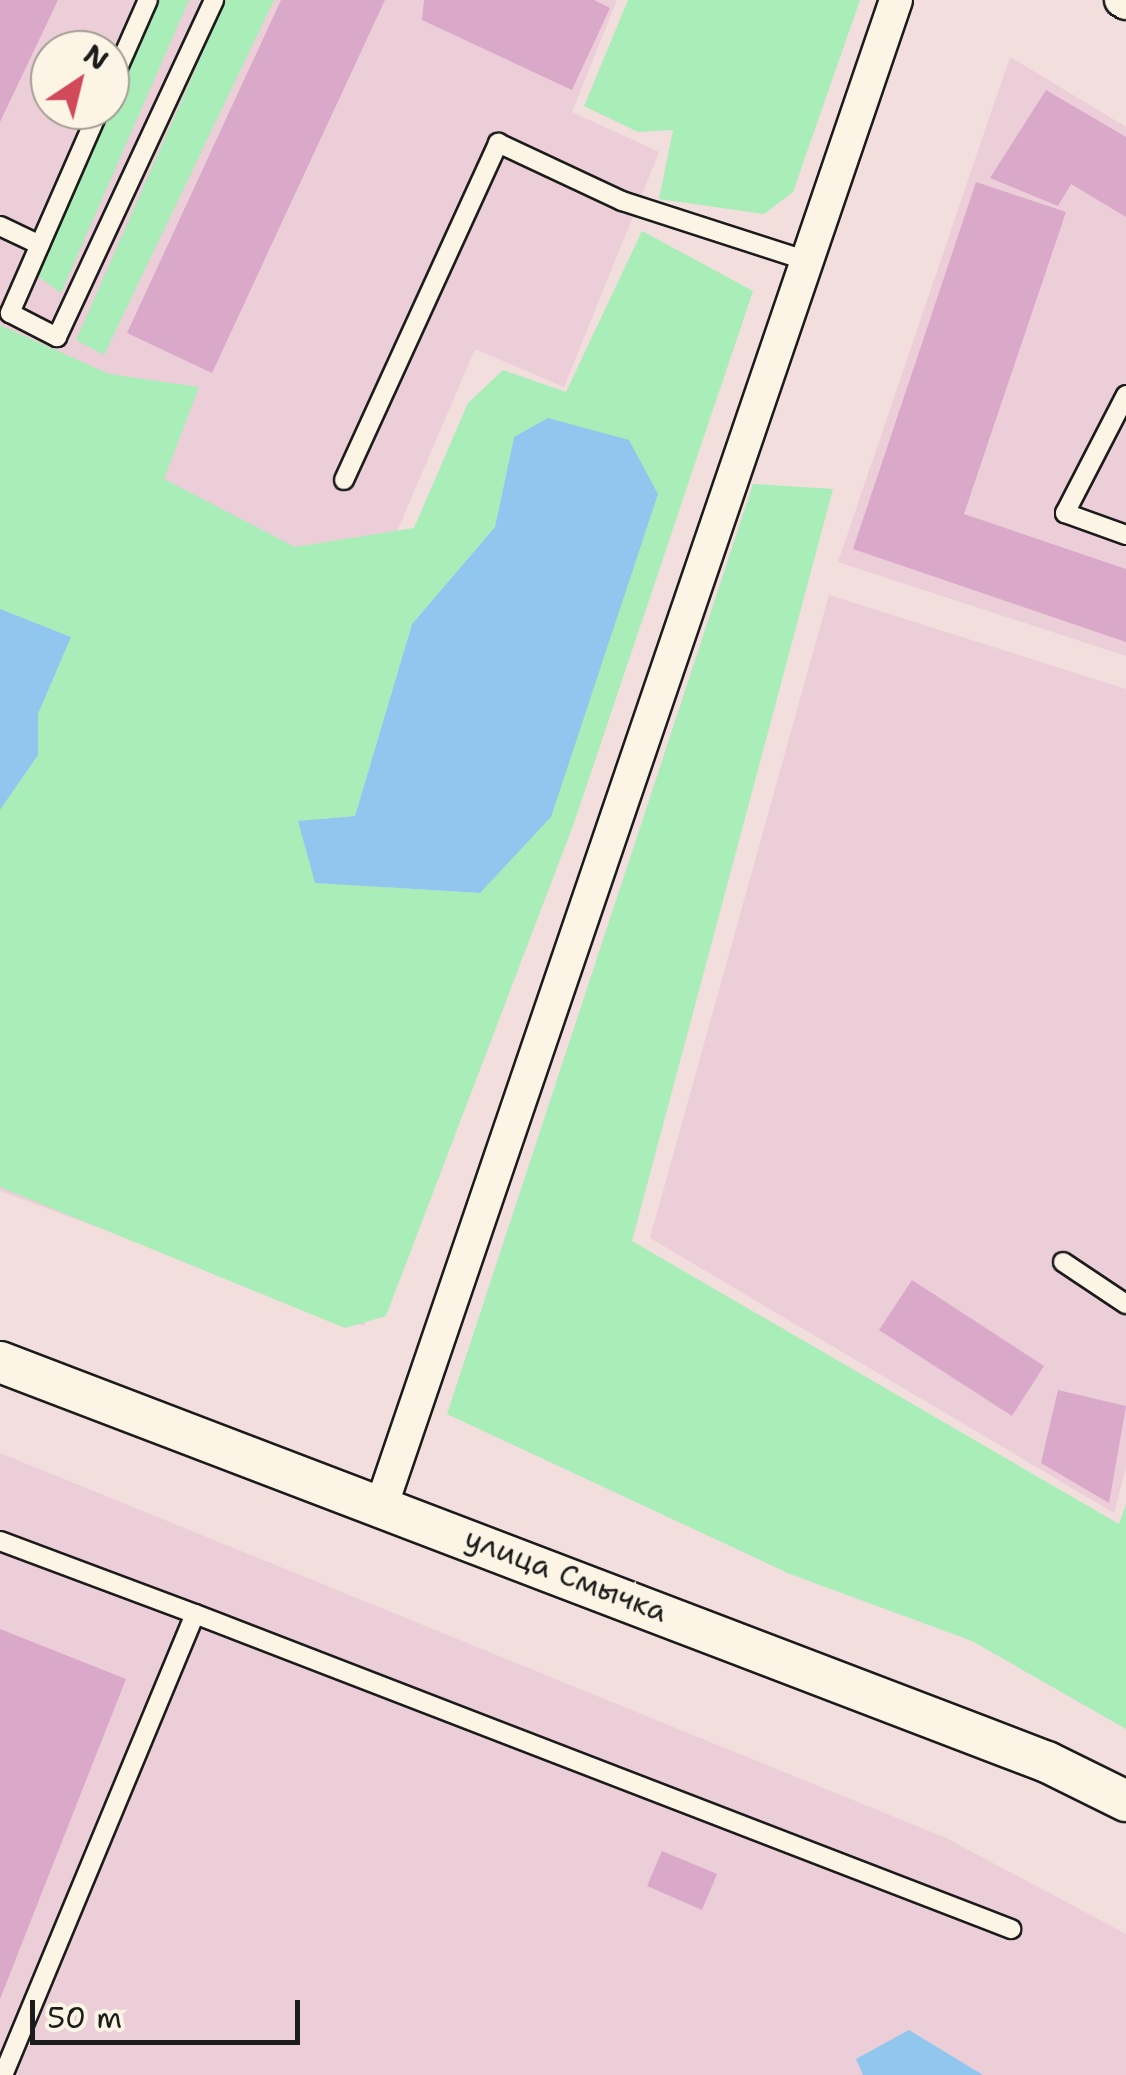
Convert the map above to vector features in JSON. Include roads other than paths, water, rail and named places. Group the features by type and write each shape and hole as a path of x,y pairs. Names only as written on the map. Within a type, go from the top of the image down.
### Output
{"street":[{"path":"382,1504 802,258 896,0"},
{"name":"улица Смычка","path":"0,1362 382,1504 1126,1801"}],"lane":[{"path":"130,41 148,0"},
{"path":"90,130 10,314 57,337 214,0"},
{"path":"344,480 498,143 622,202 802,258"},
{"path":"0,226 40,245"},
{"path":"1126,394 1065,513 1126,535"},
{"path":"1063,1262 1126,1304"},
{"path":"0,1541 1011,1929"},
{"path":"4,2075 195,1614"}],"water":[{"path":"548,418 629,440 658,494 551,817 480,893 315,883 298,821 355,816 412,624 495,527 514,437"},
{"path":"0,609 71,637 38,714 38,755 0,810"},
{"path":"909,2030 983,2075 863,2075 856,2059"}]}
